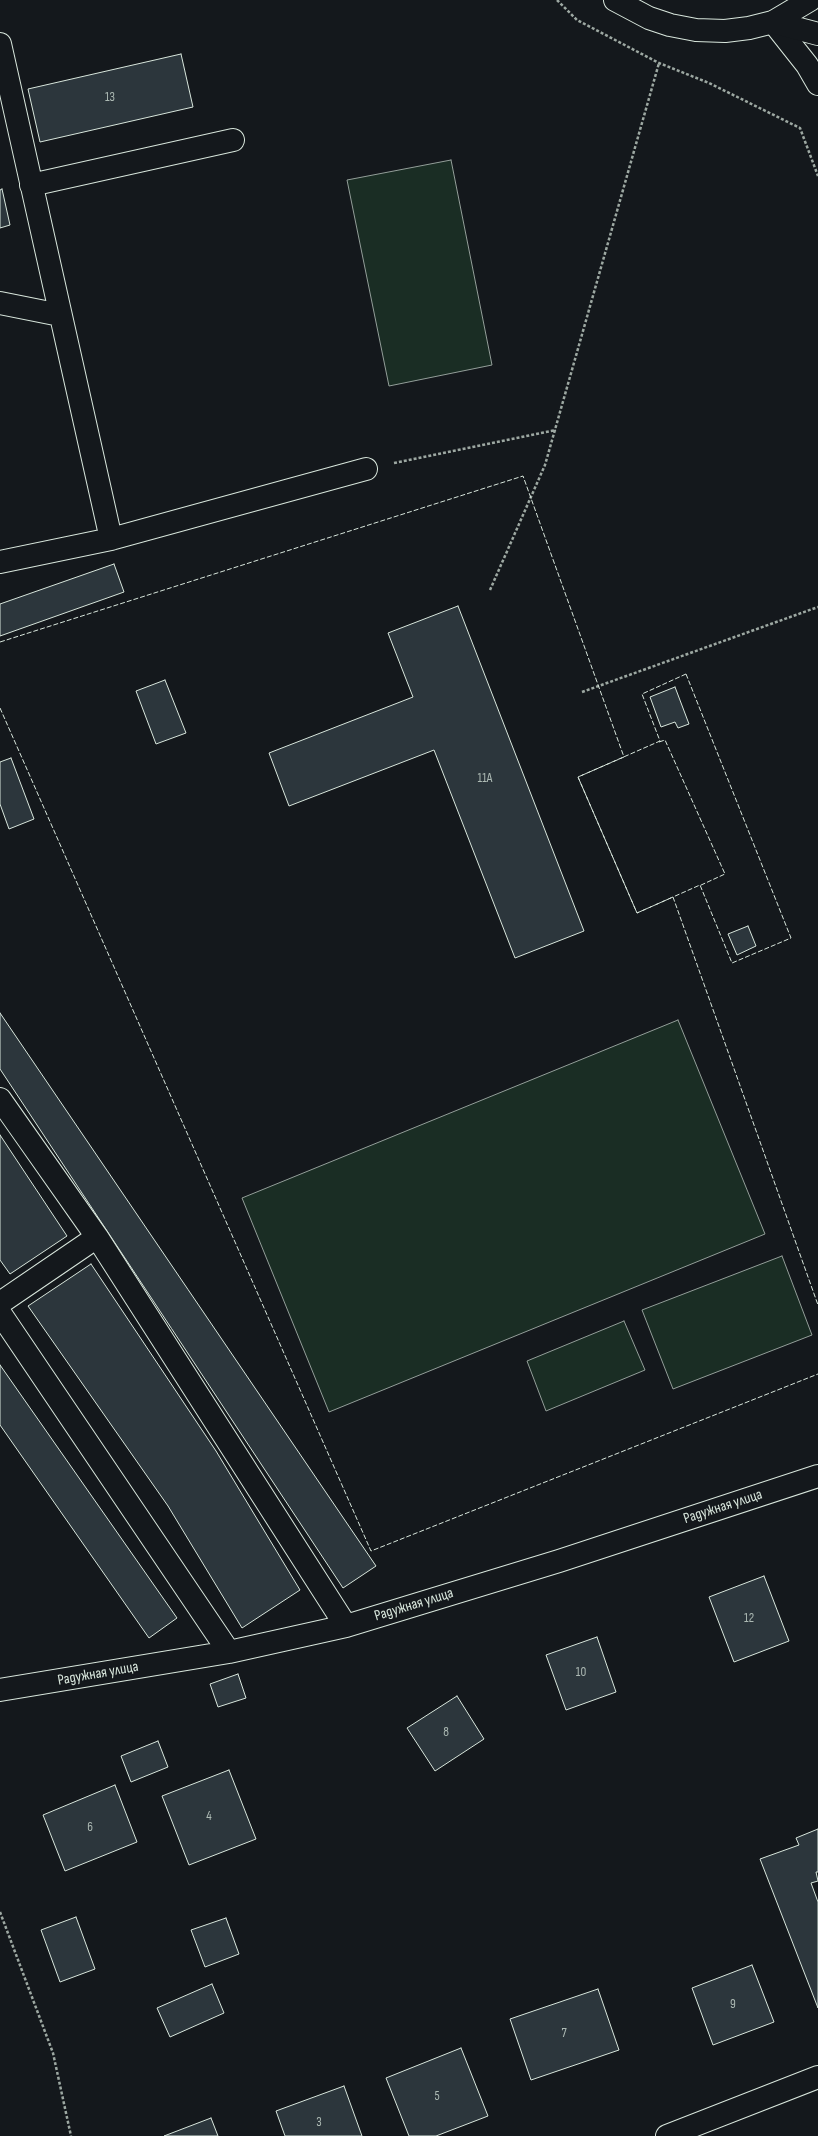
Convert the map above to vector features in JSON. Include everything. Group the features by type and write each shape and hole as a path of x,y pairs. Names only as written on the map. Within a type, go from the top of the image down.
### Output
{"street":[{"path":"615,0 649,18 670,25 696,30 725,31 749,28 772,22 810,0"},
{"path":"772,22 818,34"},
{"path":"772,22 807,65 818,84"},
{"path":"0,44 111,538"},
{"path":"32,185 233,140"},
{"path":"0,303 60,315"},
{"path":"0,562 111,538 366,469"},
{"path":"0,1099 97,1237 346,1626"},
{"path":"0,1303 97,1237"},
{"path":"0,1313 229,1652"},
{"name":"Радужная улица","path":"0,1690 229,1652 346,1626 559,1561 818,1476"},
{"path":"667,2136 818,2077"}],"path":[{"path":"557,0 577,20 659,63 709,83 800,128 818,176"},
{"path":"490,590 545,465 659,63"},
{"path":"366,469 556,430"},
{"path":"582,692 818,607"},
{"path":"0,1912 53,2053 72,2136"}],"green space":[{"path":"451,160 492,365 389,386 347,180"},
{"path":"678,1020 765,1234 329,1412 242,1198"},
{"path":"782,1256 812,1335 673,1389 642,1310"},
{"path":"624,1321 645,1370 546,1411 527,1361"}],"building":[{"path":"181,54 193,107 40,142 28,89"},
{"path":"2,189 10,225 0,228 0,190"},
{"path":"114,564 124,592 0,636 0,604"},
{"path":"458,606 584,931 515,958 434,750 289,806 269,753 413,697 388,633"},
{"path":"165,680 186,733 156,744 136,691"},
{"path":"675,687 689,724 678,728 675,722 661,727 650,697"},
{"path":"11,758 34,819 9,829 0,804 0,762"},
{"path":"748,926 756,946 737,955 728,934"},
{"path":"0,1013 376,1566 343,1588 0,1069"},
{"path":"0,1135 67,1236 10,1274 0,1260"},
{"path":"91,1264 216,1451 300,1590 242,1628 168,1506 28,1306"},
{"path":"0,1365 177,1618 149,1638 0,1425"},
{"path":"764,1576 789,1641 734,1662 709,1597"},
{"path":"597,1637 616,1692 566,1710 546,1655"},
{"path":"238,1674 246,1698 218,1707 210,1684"},
{"path":"457,1696 484,1739 435,1771 407,1728"},
{"path":"158,1741 168,1767 131,1782 121,1756"},
{"path":"229,1770 256,1839 189,1865 162,1796"},
{"path":"115,1785 137,1842 65,1871 43,1815"},
{"path":"818,1829 818,1872 816,1872 818,1881 811,1883 818,1902 818,2008 760,1859 799,1845 796,1838"},
{"path":"76,1917 95,1969 60,1982 41,1930"},
{"path":"226,1918 239,1954 205,1967 191,1930"},
{"path":"752,1965 774,2022 713,2045 692,1988"},
{"path":"212,1984 224,2013 170,2037 157,2008"},
{"path":"598,1989 619,2050 531,2080 510,2019"},
{"path":"461,2048 488,2116 436,2136 409,2136 386,2078"},
{"path":"344,2086 362,2136 285,2136 276,2111"},
{"path":"211,2118 218,2136 164,2136"}],"fence":[{"path":"0,642 523,476 624,757 578,777 637,913 673,897 818,1305"},
{"path":"686,674 791,938 732,963 700,885 637,913 578,777 660,741 642,694 686,674"},
{"path":"0,708 371,1551 818,1374"},
{"path":"659,742 665,740 725,874 699,886"}]}
